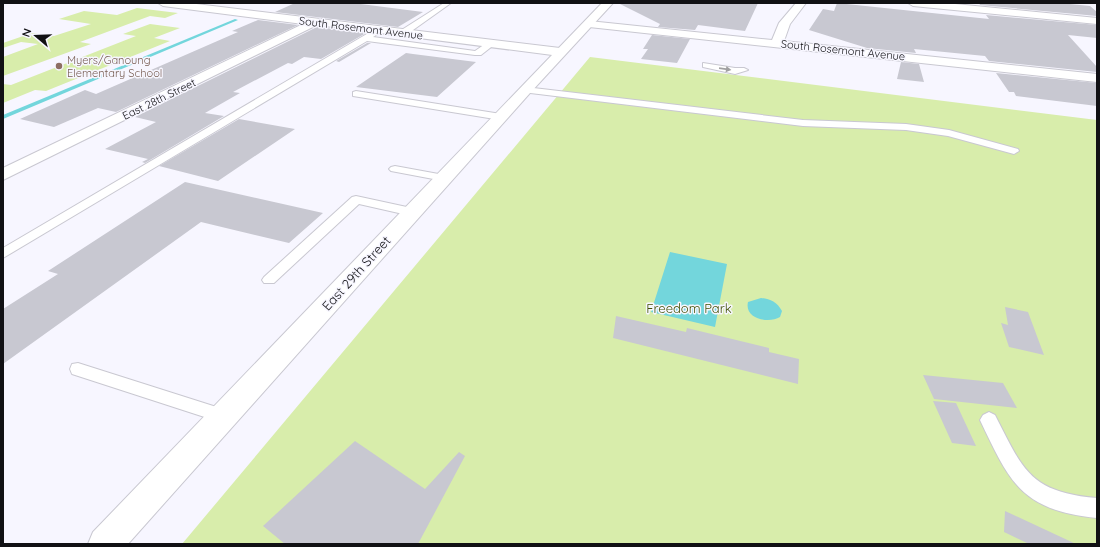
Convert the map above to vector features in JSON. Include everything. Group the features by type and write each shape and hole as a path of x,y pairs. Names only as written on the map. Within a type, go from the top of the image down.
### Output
{"street":[{"name":"South Rosemont Avenue","path":"163,3 560,52"},
{"path":"217,10 234,3"},
{"name":"East 29th Street","path":"105,544 560,52 608,3"},
{"path":"777,43 785,23 801,3"},
{"path":"913,3 1097,21"},
{"name":"East 28th Street","path":"3,175 315,22"},
{"name":"South Rosemont Avenue","path":"589,24 1097,78"}],"lane":[{"path":"438,4 447,4"},
{"path":"403,33 447,4"},
{"path":"3,254 380,30"},
{"path":"408,44 420,35"},
{"path":"367,39 476,53 491,44"},
{"path":"706,65 735,71 744,70"},
{"path":"525,90 803,123 906,127 949,133 1014,150"},
{"path":"356,94 501,117"},
{"path":"395,170 444,178"},
{"path":"269,280 356,200 412,212"},
{"path":"78,369 223,416"},
{"path":"989,420 1004,453 1024,482 1045,496 1066,504 1097,508"}],"green space":[{"path":"137,8 178,13 165,18 150,16 80,42 91,44 3,76 3,57 38,44 21,42 3,48 3,43 32,33 54,36 91,24 59,19 84,11 117,15"},
{"path":"150,24 180,28 154,38 170,41 46,91 35,90 3,103 3,84 11,85 136,36 123,34"},
{"name":"Freedom Park","path":"590,57 1097,120 1097,544 182,544"}],"water":[{"path":"670,252 727,264 715,327 651,312"},
{"path":"761,298 770,300 778,305 782,311 780,317 764,320 753,316 748,308 748,302"}],"building":[{"path":"295,3 353,3 423,12 398,27 275,12"},
{"path":"618,3 758,3 745,31 698,25 695,30 658,27 660,24"},
{"path":"837,3 989,19 986,15 1097,25 1097,38 1068,35 1097,67 1097,72 989,61 985,56 914,49 916,53 867,48 809,30 823,9 834,11"},
{"path":"979,3 1060,3 1090,6 1097,12 1097,16 980,5"},
{"path":"258,20 298,25 116,112 98,108 54,127 20,119 85,90 96,94 238,32 232,31"},
{"path":"317,27 366,33 321,59 304,57 292,64 288,63 233,92 240,93 205,113 224,116 145,163 142,162 148,159 105,149 156,122 135,117"},
{"path":"652,35 690,39 677,63 641,59 648,49 643,49"},
{"path":"367,43 371,43 339,62 336,61"},
{"path":"406,53 476,62 437,97 356,87"},
{"path":"901,62 919,64 924,82 897,79"},
{"path":"996,73 1097,83 1097,106 1016,96 1014,92 1009,92"},
{"path":"239,119 295,129 218,181 159,166"},
{"path":"185,182 323,213 289,243 201,222 3,364 3,309 58,274 48,271"},
{"path":"1005,307 1028,312 1044,355 1009,347 1001,323 1008,325"},
{"path":"616,316 686,332 687,328 769,348 769,352 799,359 798,384 613,338"},
{"path":"923,375 1003,383 1017,408 934,399"},
{"path":"933,401 956,403 976,446 952,443"},
{"path":"355,441 425,489 459,452 465,456 418,544 285,544 263,526"},
{"path":"1005,511 1076,544 1029,544 1004,532"}],"waterway":[{"path":"3,117 236,20"}],"place":[{"name":"Myers/Ganoung Elementary School","path":"59,66"}]}
